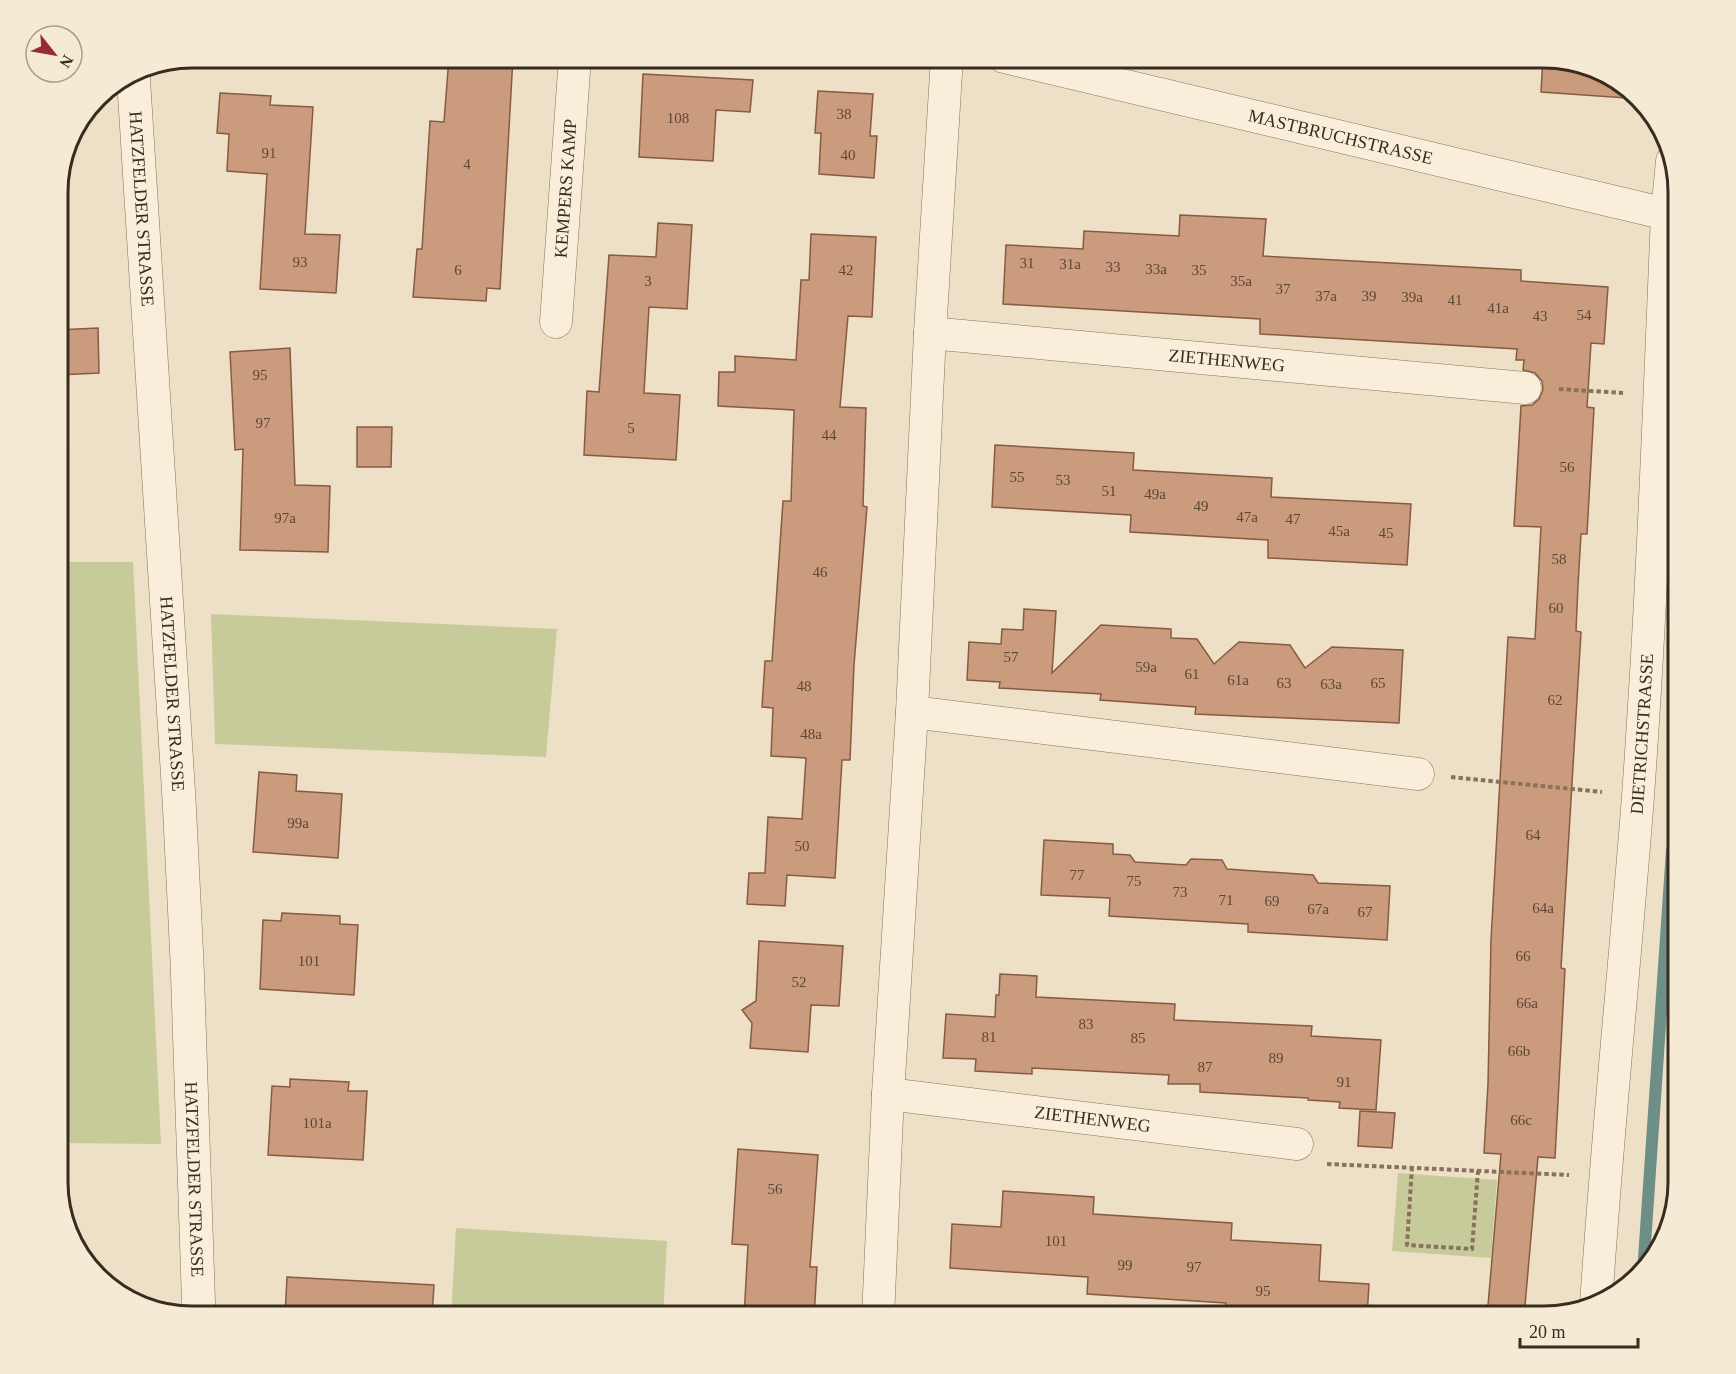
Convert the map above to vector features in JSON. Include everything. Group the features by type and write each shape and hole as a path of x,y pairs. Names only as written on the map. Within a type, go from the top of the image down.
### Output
{"street":[{"name":"KEMPERS KAMP","path":"556,322 574,68"},
{"path":"878,1306 888,1094 912,712 930,333 946,68"},
{"name":"MASTBRUCHSTRASSE","path":"1050,68 1668,215"},
{"name":"HATZFELDER STRASSE","path":"134,82 179,799 199,1306"},
{"name":"DIETRICHSTRASSE","path":"1597,1295 1604,1177 1638,796 1665,558 1659,395 1668,280"},
{"name":"ZIETHENWEG","path":"930,333 1525,388"},
{"path":"912,712 1418,774"},
{"name":"ZIETHENWEG","path":"888,1094 1296,1144"}],"path":[{"path":"1525,388 1659,395"},
{"path":"1418,774 1638,796"},
{"path":"1296,1144 1326,1164 1604,1177"},
{"path":"1412,1167 1407,1245 1472,1248 1478,1171"}],"green space":[{"path":"68,562 133,562 161,1144 68,1143"},
{"path":"211,614 557,629 546,757 215,744"},
{"path":"1398,1173 1497,1180 1491,1258 1392,1251"},
{"path":"456,1228 667,1241 664,1306 452,1306"}],"building":[{"path":"448,68 512,68 500,289 487,288 486,301 413,297 417,249 422,249 430,121 444,122"},
{"path":"1542,68 1561,69 1599,80 1626,98 1541,92"},
{"path":"643,74 753,80 750,112 716,110 713,161 639,157"},
{"path":"818,91 873,94 870,136 877,136 874,178 819,174 821,133 815,133"},
{"path":"220,93 271,96 270,105 313,107 305,234 340,235 336,293 260,289 267,174 227,171 229,134 217,133"},
{"path":"1180,215 1266,219 1263,256 1521,270 1521,281 1608,287 1604,344 1591,343 1587,407 1594,408 1587,534 1581,534 1578,585 1576,631 1581,632 1561,968 1565,969 1555,1158 1538,1157 1525,1306 1488,1306 1501,1154 1484,1153 1491,940 1508,637 1535,639 1541,527 1514,526 1521,406 1532,405 1539,399 1543,390 1542,381 1535,373 1523,370 1524,360 1516,360 1517,349 1260,334 1260,319 1003,304 1006,245 1083,249 1084,231 1179,236"},
{"path":"658,223 692,225 687,309 649,307 644,393 680,395 676,460 584,455 587,391 599,392 609,255 656,257"},
{"path":"811,234 876,237 872,317 848,316 840,407 866,408 863,506 867,507 854,665 850,760 842,760 835,878 787,875 785,906 747,904 749,873 765,873 768,817 802,819 806,758 771,756 773,708 762,707 765,661 772,661 783,501 791,501 794,410 718,406 719,372 735,372 735,356 796,360 801,280 809,280"},
{"path":"98,328 99,373 68,374 68,329"},
{"path":"290,348 295,485 330,486 328,552 240,550 243,449 235,450 230,352"},
{"path":"357,427 392,427 391,467 357,467"},
{"path":"995,445 1134,453 1133,470 1272,478 1271,497 1411,504 1407,565 1268,558 1268,540 1130,532 1131,515 992,507"},
{"path":"1024,609 1056,611 1052,673 1101,625 1171,629 1171,638 1197,639 1214,664 1239,642 1290,645 1305,668 1332,647 1403,650 1399,723 1195,714 1196,707 1100,700 1101,694 999,688 1000,682 967,680 969,642 1001,644 1002,629 1023,630"},
{"path":"259,772 297,775 296,791 342,794 338,858 253,852"},
{"path":"1044,840 1113,844 1113,854 1130,855 1135,862 1186,865 1191,859 1222,860 1227,869 1313,875 1318,883 1390,886 1387,940 1248,932 1248,924 1109,916 1110,898 1041,895"},
{"path":"282,913 340,916 340,924 358,925 354,995 260,989 263,920 281,921"},
{"path":"759,941 843,946 839,1006 811,1005 808,1052 750,1048 752,1023 742,1010 756,1001"},
{"path":"1000,974 1037,976 1036,997 1175,1004 1174,1020 1312,1026 1311,1036 1381,1040 1376,1110 1339,1108 1340,1102 1308,1100 1308,1098 1200,1092 1200,1084 1168,1084 1169,1075 1032,1068 1032,1074 975,1071 976,1059 943,1058 946,1014 995,1017"},
{"path":"290,1079 349,1082 348,1091 367,1091 363,1160 268,1155 272,1086 290,1087"},
{"path":"1360,1111 1395,1113 1392,1148 1358,1146"},
{"path":"738,1149 818,1155 810,1267 817,1267 815,1306 745,1306 748,1245 732,1244"},
{"path":"1003,1191 1094,1197 1093,1214 1232,1223 1231,1240 1321,1245 1319,1281 1369,1284 1368,1306 1226,1306 1226,1303 1087,1294 1088,1277 950,1268 952,1224 1001,1227"},
{"path":"287,1277 434,1285 433,1306 286,1306"}],"waterway":[{"path":"1644,1256 1668,908"}]}
